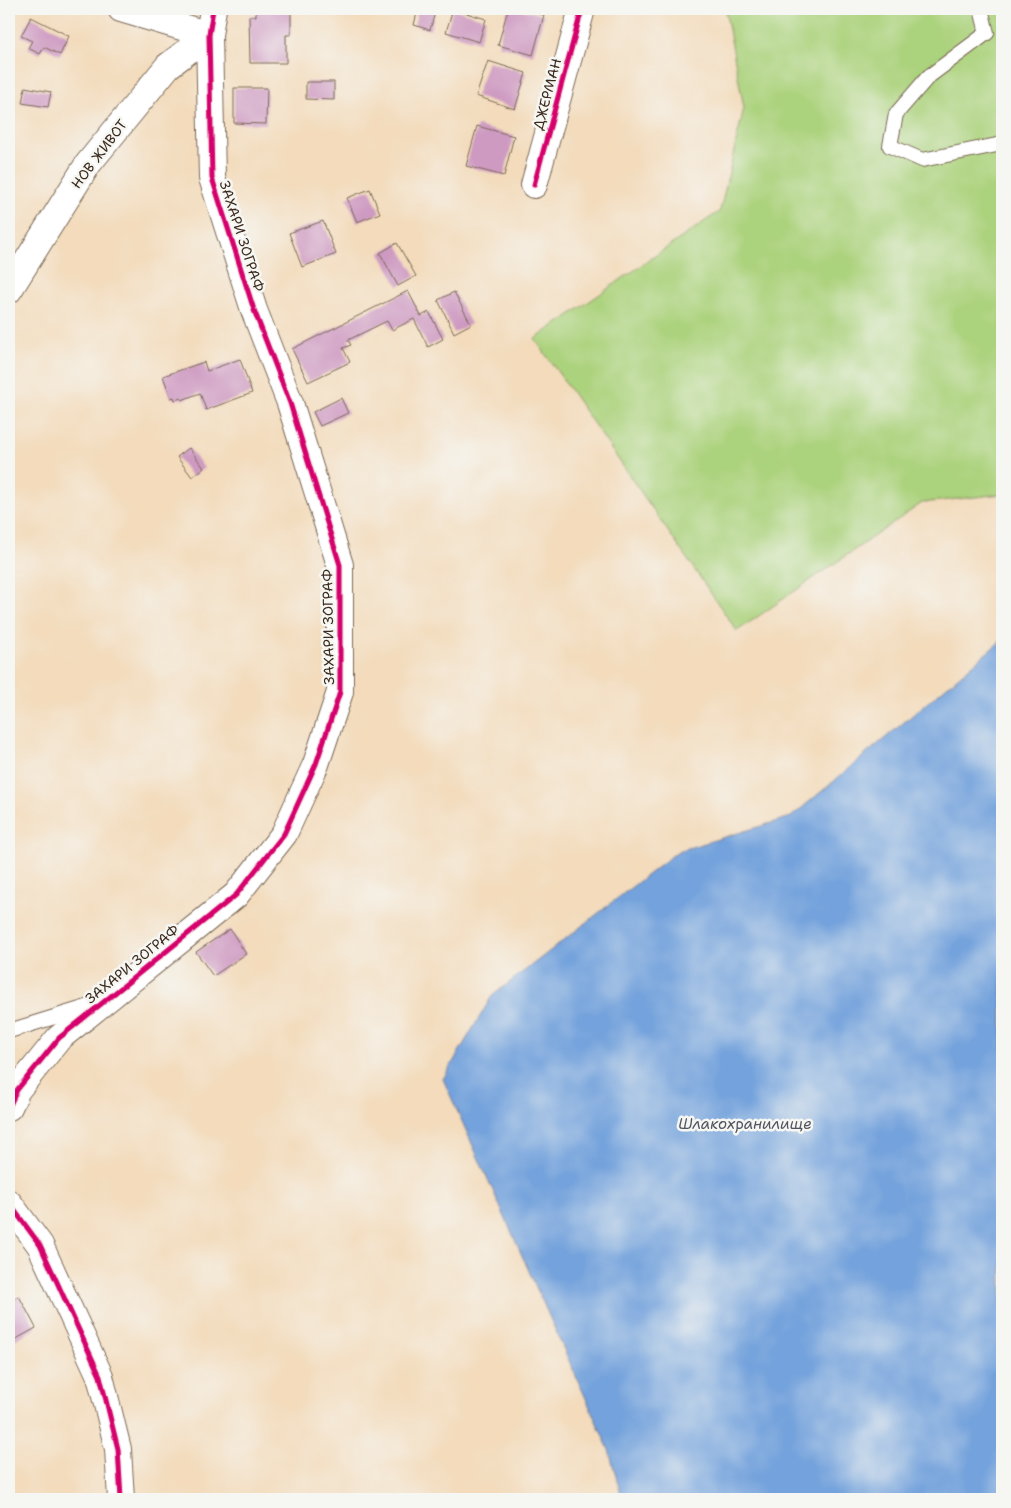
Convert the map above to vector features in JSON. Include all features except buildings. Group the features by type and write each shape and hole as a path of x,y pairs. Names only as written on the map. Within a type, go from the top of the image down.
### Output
{"street":[{"path":"121,9 209,35"},
{"name":"ЗАХАРИ ЗОГРАФ","path":"9,1107 17,1090 58,1038 236,895 284,834 316,764 340,692 340,565 290,403 254,310 212,178 209,35 213,9"},
{"name":"ДЖЕРМАН","path":"534,184 582,9"},
{"name":"НОВ ЖИВОТ","path":"9,290 88,164 168,66 209,35"},
{"path":"9,1202 40,1245 100,1376 118,1449 121,1499"}],"lane":[{"path":"981,9 987,34 928,77 896,114 890,146 922,160 1002,144"},
{"path":"9,1031 102,1002"}],"green space":[{"path":"725,9 1002,9 1002,494 922,503 737,631 535,339 720,211 744,108"}],"water":[{"name":"Шлакохранилище","path":"1002,640 1002,1499 622,1499 609,1450 443,1079 492,996 678,851 791,817"}],"cycle path":[{"path":"9,1107 17,1090 59,1038 236,895 284,834 316,764 340,692 340,565 290,403 254,310 212,178 209,35 213,9"},
{"path":"534,185 582,9"},
{"path":"9,1203 40,1245 100,1376 118,1449 121,1499"}]}
